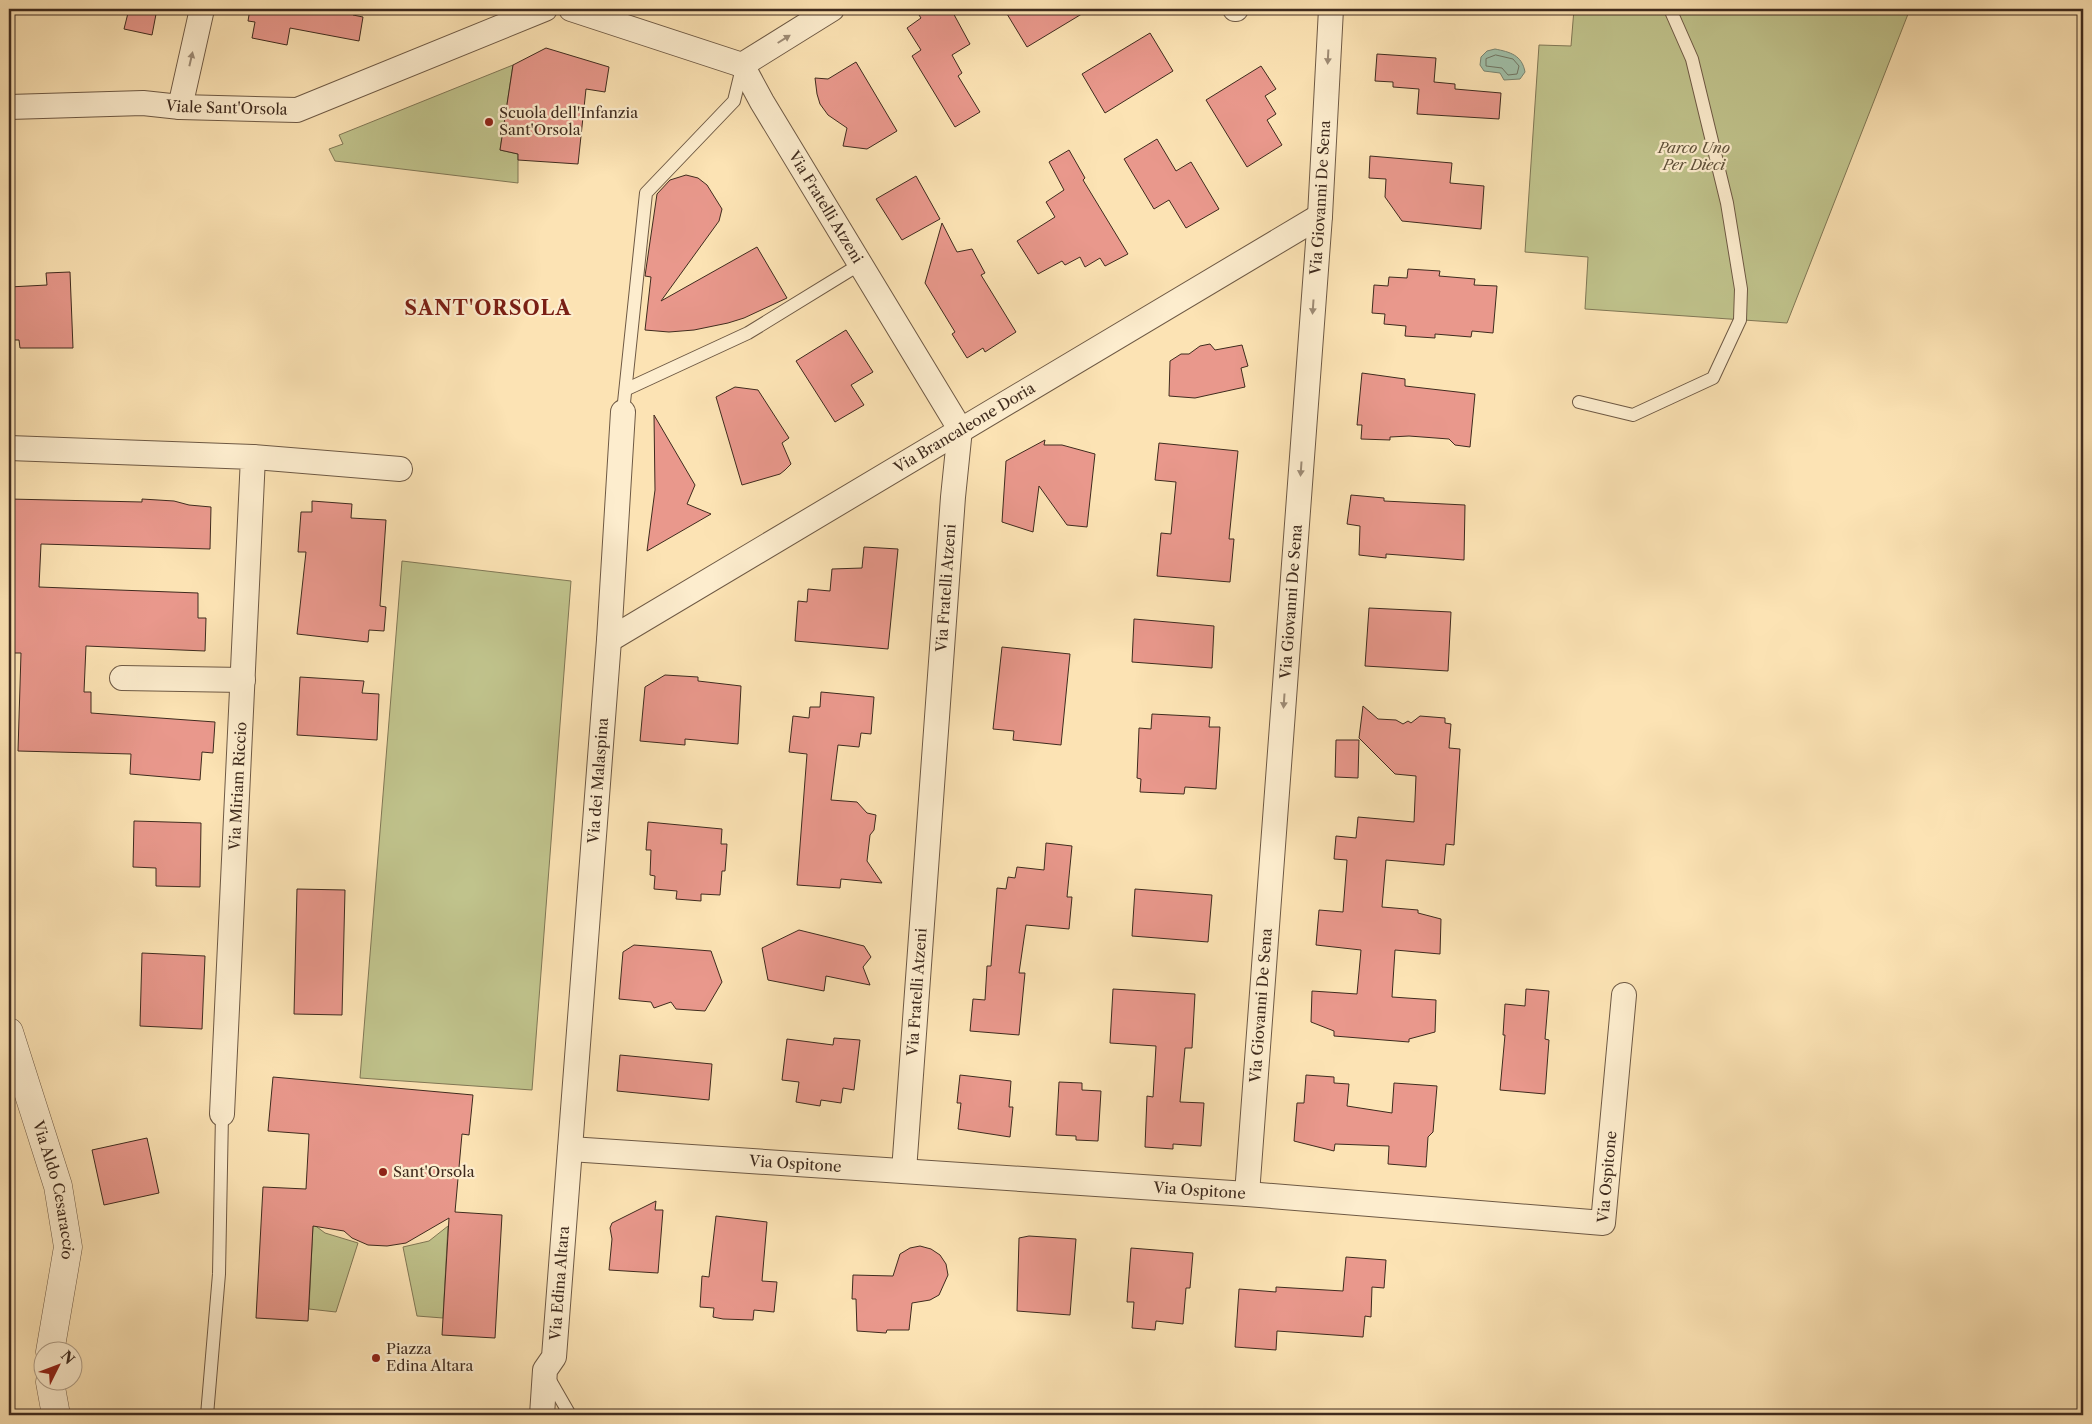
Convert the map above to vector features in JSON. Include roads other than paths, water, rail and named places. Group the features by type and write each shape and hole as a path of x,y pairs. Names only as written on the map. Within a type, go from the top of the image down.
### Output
{"street":[{"path":"180,107 202,9"},
{"name":"Viale Sant'Orsola","path":"9,107 142,104 180,107 298,110 545,9"},
{"path":"571,9 742,65 832,9"},
{"name":"Via Giovanni De Sena","path":"1247,1194 1320,216 1331,9"},
{"name":"Via Fratelli Atzeni","path":"742,65 762,102 862,264 960,429 952,507 904,1171"},
{"name":"Via Brancaleone Doria","path":"608,640 1320,216"},
{"name":"Via dei Malaspina","path":"570,1149 623,412"},
{"path":"9,448 253,457 400,469"},
{"name":"Via Miriam Riccio","path":"222,1114 253,457"},
{"path":"122,678 243,680"},
{"name":"Via Ospitone","path":"570,1149 1247,1194 1602,1223 1624,995"},
{"name":"Via Aldo Cesaraccio","path":"9,1032 58,1186 68,1247 52,1342"},
{"name":"Via Edina Altara","path":"542,1415 545,1370 554,1357 570,1149"},
{"path":"52,1392 56,1415"}],"lane":[{"path":"1579,402 1633,415 1712,378 1740,320 1741,289 1727,203 1692,59 1670,9"},
{"path":"623,412 627,389 646,193 734,101 742,65"},
{"path":"627,389 748,333 862,264"},
{"path":"207,1415 219,1274 222,1114"},
{"path":"545,1370 570,1415"}],"water":[{"path":"1495,49 1510,53 1518,58 1525,72 1520,79 1504,80 1500,73 1484,71 1480,65 1481,57 1487,51"}],"place":[{"name":"Scuola dell'Infanzia Sant'Orsola","path":"489,122"},
{"name":"Sant'Orsola","path":"383,1172"},
{"name":"Piazza Edina Altara","path":"376,1358"}],"district":[{"name":"SANT'ORSOLA","path":"488,308"}],"park label":[{"name":"Parco Uno Per Dieci","path":"1694,156"}]}
